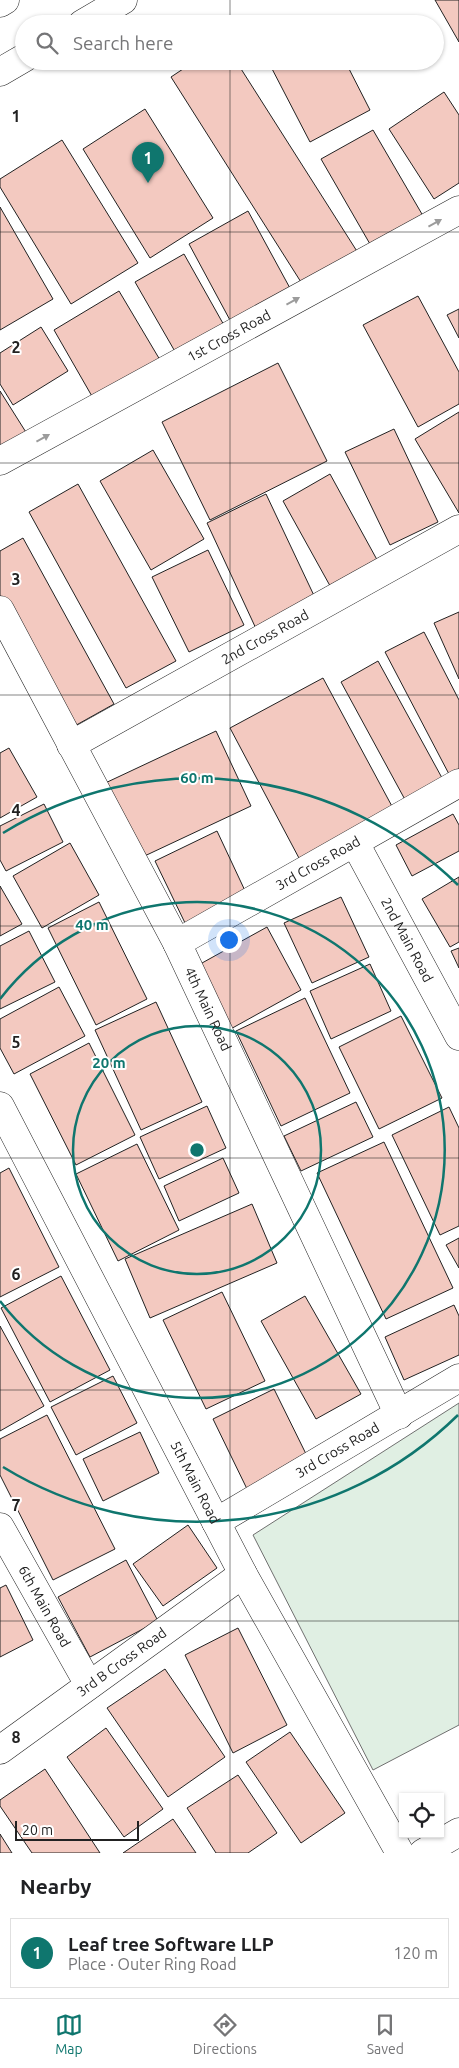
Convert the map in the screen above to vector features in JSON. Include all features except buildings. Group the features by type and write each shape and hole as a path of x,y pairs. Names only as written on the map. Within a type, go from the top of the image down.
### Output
{"main road":[{"path":"0,3 5,0"},
{"path":"94,15 110,3"},
{"path":"0,72 15,63"},
{"name":"1st Cross Road","path":"0,461 459,210"},
{"name":"2nd Cross Road","path":"71,745 459,529"},
{"name":"4th Main Road","path":"0,610 177,943 399,1415"},
{"name":"3rd Cross Road","path":"177,943 459,783"},
{"name":"2nd Main Road","path":"356,843 459,1036"},
{"name":"5th Main Road","path":"0,1106 243,1574 400,1853"},
{"name":"3rd Cross Road","path":"216,1522 459,1378"},
{"name":"6th Main Road","path":"0,1527 89,1685"},
{"name":"3rd B Cross Road","path":"0,1750 243,1574"},
{"path":"423,1853 459,1832"}],"green space":[{"path":"459,1403 459,1725 373,1770 253,1535"}],"place":[{"name":"Leaf tree Software LLP","path":"148,183"}]}
